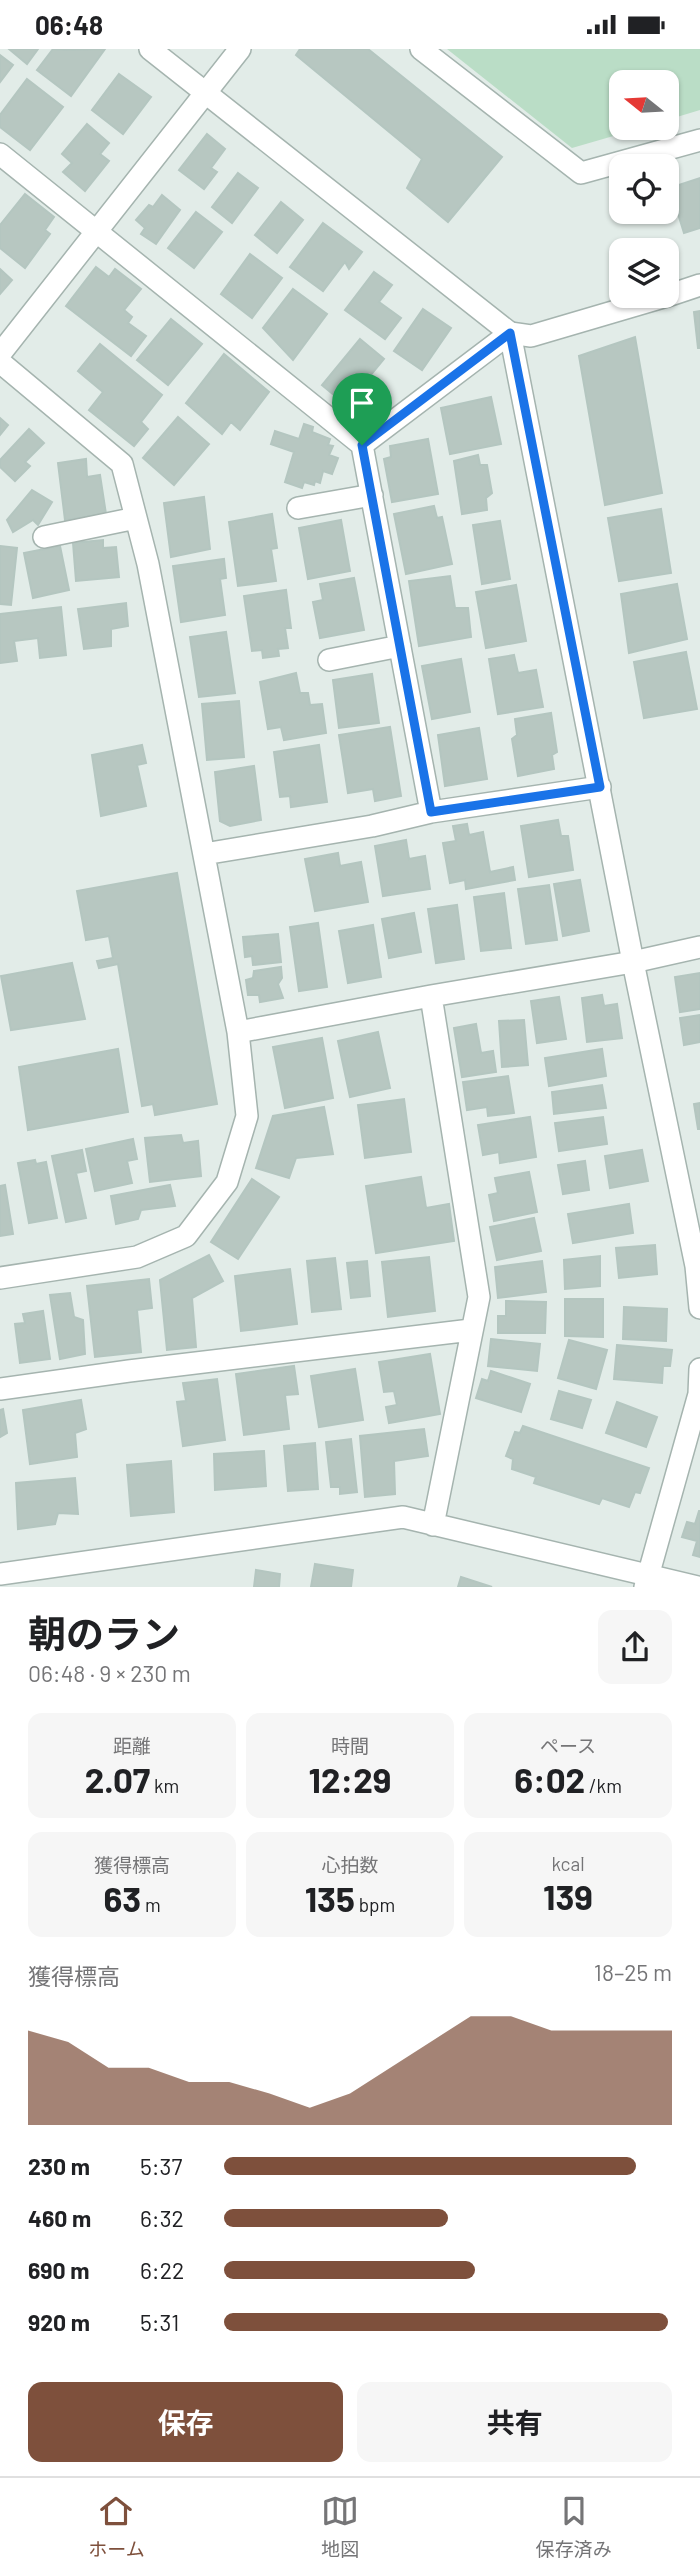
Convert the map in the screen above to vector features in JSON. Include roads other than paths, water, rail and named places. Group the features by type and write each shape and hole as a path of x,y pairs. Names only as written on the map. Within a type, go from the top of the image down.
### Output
{"street":[{"path":"150,49 510,333 531,336 626,308"},
{"path":"0,354 240,49"},
{"path":"421,49 581,173 700,140"},
{"path":"0,154 362,445 431,812"},
{"path":"679,292 700,285"},
{"path":"362,445 510,333"},
{"path":"510,333 633,962 696,1266 700,1308"},
{"path":"0,362 122,464 148,564 204,854 238,1032 247,1116 227,1182 186,1236 138,1257 0,1278"},
{"path":"298,508 372,495"},
{"path":"44,537 136,518"},
{"path":"329,660 400,646"},
{"path":"204,854 372,826 431,812 600,787"},
{"path":"238,1032 633,962 700,947"},
{"path":"431,996 479,1297 433,1525"},
{"path":"0,1389 471,1330"},
{"path":"647,1581 699,1394 700,1369"},
{"path":"0,1574 403,1517 647,1581 698,1587"}]}
